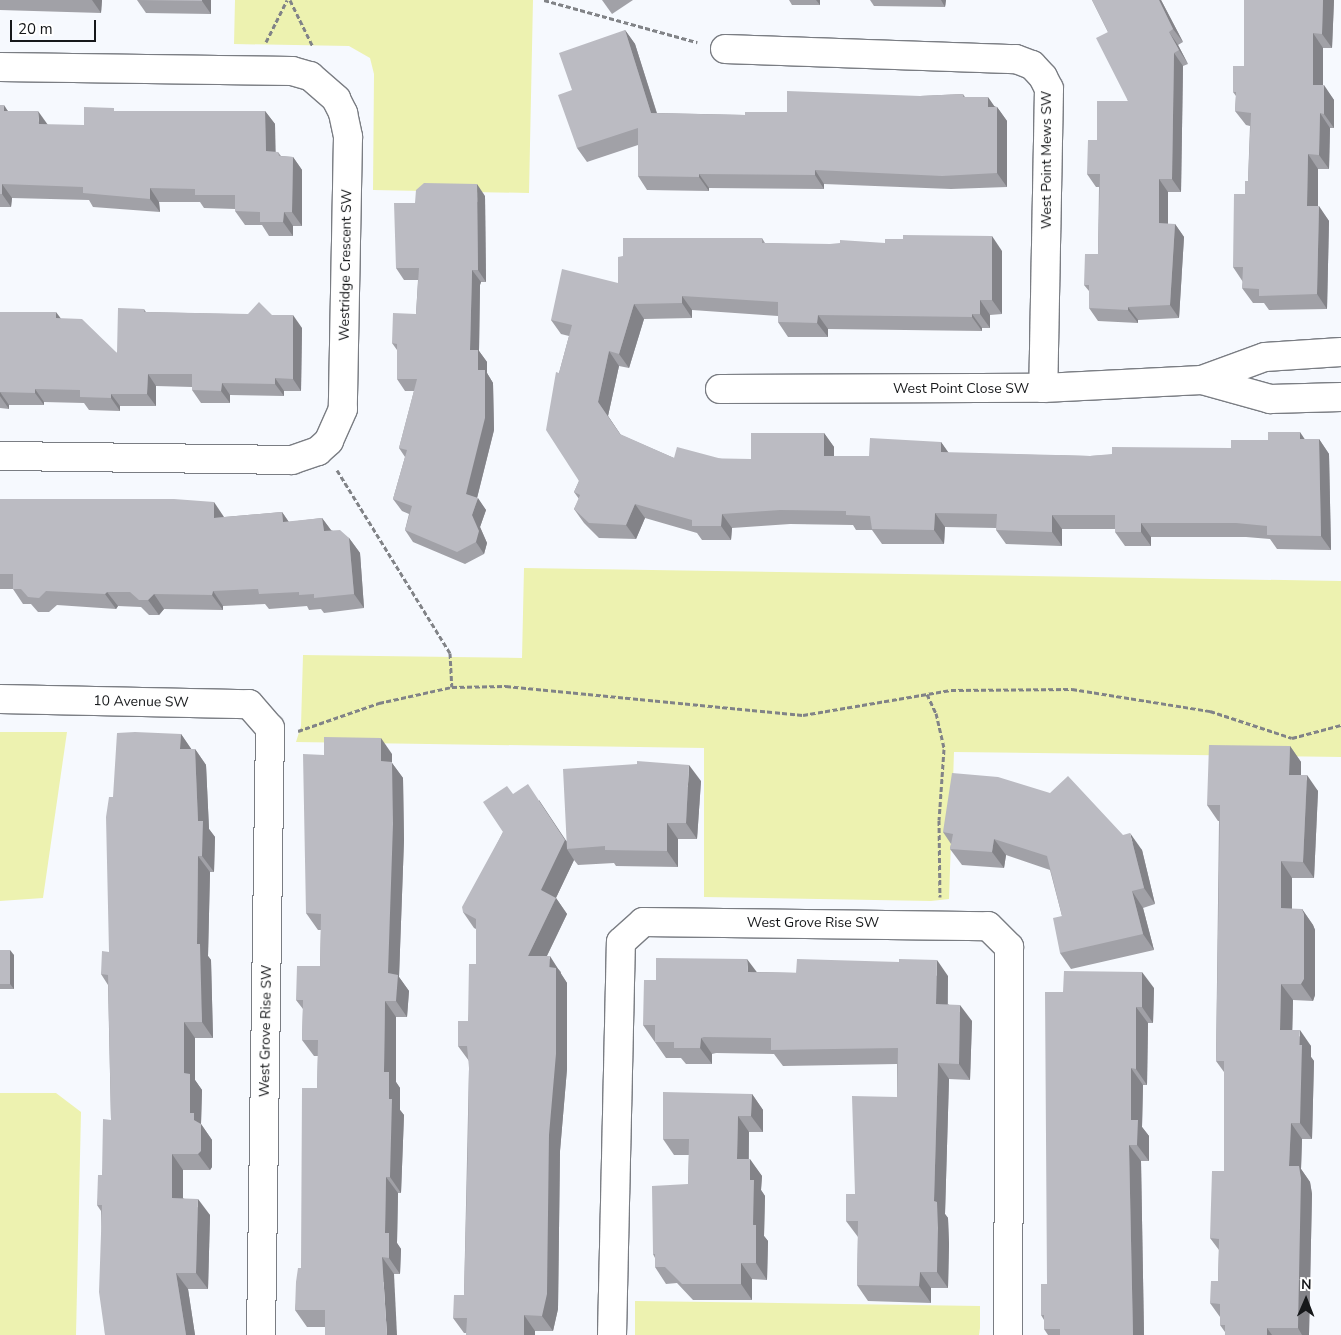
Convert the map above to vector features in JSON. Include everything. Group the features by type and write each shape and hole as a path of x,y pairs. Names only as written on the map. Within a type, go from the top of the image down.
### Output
{"street":[{"name":"West Point Mews SW","path":"726,49 1016,59 1032,65 1043,77 1049,89 1043,388"},
{"path":"0,67 255,72 292,71 310,76"},
{"name":"Westridge Crescent SW","path":"310,76 336,99 343,113 348,137 343,409 334,434 322,447"},
{"name":"West Point Close SW","path":"720,390 1043,388 1202,380 1265,357 1341,352"},
{"name":"West Point Close SW","path":"1202,380 1270,399 1341,397"},
{"path":"0,456 292,460 322,447"},
{"name":"10 Avenue SW","path":"0,699 249,704 270,728"},
{"name":"West Grove Rise SW","path":"261,1335 270,728"},
{"name":"West Grove Rise SW","path":"612,1335 622,942 643,922 946,924 988,926 1009,947 1008,1335"}],"path":[{"path":"255,72 288,0"},
{"path":"288,0 314,50 310,76"},
{"path":"544,0 726,49"},
{"path":"322,447 450,653 452,687"},
{"path":"270,728 300,731 379,703 452,687 515,687 802,715 951,690 1072,689 1210,711 1292,738 1341,725"},
{"path":"926,694 936,713 944,750 938,820 940,897 946,924"}],"green space":[{"path":"235,0 533,0 529,193 373,190 374,74 370,58 349,46 234,44"},
{"path":"524,568 1341,581 1341,757 954,752 949,899 931,901 704,897 704,748 296,742 301,726 303,655 522,658"},
{"path":"0,732 67,732 43,898 0,901"},
{"path":"0,1093 56,1093 81,1112 76,1335 0,1335"},
{"path":"635,1301 980,1306 980,1328 979,1335 635,1335"}],"building":[{"path":"137,0 202,0 202,1"},
{"path":"1092,0 1159,0 1173,29 1169,32 1179,50 1174,53 1172,179 1159,179 1159,223 1175,224 1170,305 1128,307 1128,310 1089,308 1089,285 1084,285 1085,254 1098,254 1100,174 1087,174 1088,140 1097,140 1097,101 1128,101 1096,38 1108,32"},
{"path":"1244,0 1323,0 1322,34 1313,33 1313,85 1324,85 1324,114 1320,113 1319,155 1308,154 1307,206 1319,206 1317,294 1259,296 1259,289 1242,288 1243,267 1233,267 1234,194 1245,194 1245,181 1248,181 1251,113 1235,111 1236,92 1233,92 1233,66 1244,66"},
{"path":"625,30 651,113 745,115 745,112 787,112 787,91 920,96 963,94 963,97 988,97 988,107 997,107 997,173 942,176 815,170 815,175 699,174 699,177 638,176 638,128 577,148 558,95 572,90 559,53"},
{"path":"0,105 4,105 4,111 38,111 39,124 84,125 84,107 114,108 114,111 265,111 266,151 278,152 279,156 293,157 292,212 284,212 283,222 260,222 260,212 235,211 235,195 195,195 195,189 150,188 150,199 83,193 83,187 2,184 2,194 0,194"},
{"path":"424,183 477,184 478,270 472,270 470,350 478,350 478,370 485,370 485,418 466,494 478,498 472,515 479,531 476,542 457,552 405,530 412,506 393,499 407,450 399,448 417,379 397,379 397,344 392,343 393,313 416,314 419,268 396,268 394,203 415,203 416,190"},
{"path":"903,235 992,236 992,300 980,300 980,314 972,314 972,317 818,315 817,323 778,322 778,302 682,296 682,303 634,304 619,354 609,351 598,402 620,434 674,458 677,447 722,459 751,459 751,433 824,433 824,456 869,456 870,438 941,442 941,452 1090,456 1112,454 1112,447 1231,448 1231,440 1268,440 1268,432 1300,432 1300,439 1319,439 1321,536 1267,535 1267,526 1236,523 1141,523 1141,532 1115,532 1115,515 1052,515 1052,532 996,530 997,514 935,513 934,530 872,529 870,516 846,515 846,511 780,510 722,514 721,526 692,526 692,520 635,504 626,525 589,523 574,509 580,495 574,492 579,481 546,430 556,372 559,373 572,325 551,320 562,269 618,283 618,257 623,256 623,238 762,238 762,243 830,244 840,243 840,240 885,243 885,239 903,239"},
{"path":"259,302 272,315 293,315 293,379 275,378 275,384 222,383 221,391 192,390 192,374 148,374 147,394 111,394 111,398 80,397 80,390 35,389 35,393 0,392 0,312 56,312 56,318 82,319 117,353 118,308 144,309 144,312 248,314"},
{"path":"0,499 174,499 214,502 214,518 282,512 283,522 322,518 324,531 340,530 349,538 354,594 314,598 314,594 299,595 299,592 259,594 258,589 213,591 212,595 154,594 148,600 139,600 130,592 107,592 105,594 46,591 39,598 28,597 21,589 13,589 13,574 0,574"},
{"path":"117,733 181,734 180,749 195,749 198,821 203,821 202,856 198,856 197,944 200,944 202,1022 184,1022 184,1073 190,1074 190,1113 194,1113 194,1120 201,1124 201,1151 198,1154 172,1154 172,1198 198,1199 196,1273 176,1273 186,1335 105,1335 99,1292 102,1205 97,1205 98,1175 102,1175 103,1119 111,1120 108,975 101,974 102,951 109,952 106,817 109,797 113,797"},
{"path":"324,737 381,738 381,761 392,762 393,824 388,973 398,975 396,1001 385,1001 384,1072 389,1072 389,1099 392,1099 390,1177 386,1177 385,1233 389,1233 389,1258 382,1257 387,1335 325,1335 325,1310 295,1310 298,1268 301,1268 302,1088 317,1088 318,1040 302,1040 303,1000 296,1000 297,966 320,966 321,914 306,913 303,754 324,755"},
{"path":"1209,745 1290,746 1289,775 1307,775 1303,862 1281,861 1281,908 1302,909 1304,914 1304,979 1301,984 1281,984 1280,1030 1300,1030 1299,1045 1302,1045 1300,1123 1291,1123 1289,1166 1299,1166 1301,1178 1298,1328 1267,1328 1267,1335 1225,1335 1225,1325 1220,1325 1220,1304 1210,1303 1211,1281 1218,1281 1219,1239 1210,1238 1212,1171 1224,1171 1224,1061 1216,1061 1220,805 1207,805"},
{"path":"637,761 689,765 686,823 667,823 667,851 605,850 605,846 567,849 563,769 637,764"},
{"path":"952,773 998,777 1050,793 1068,776 1123,835 1130,833 1144,888 1132,891 1143,934 1060,953 1053,918 1062,916 1047,856 994,839 992,852 950,849 953,834 943,832"},
{"path":"528,784 565,840 541,890 556,898 528,956 550,956 549,967 556,968 556,1054 549,1135 547,1294 542,1316 524,1315 524,1335 466,1335 467,1318 453,1318 454,1295 464,1295 468,1141 469,1068 467,1046 458,1046 458,1021 468,1021 469,964 476,964 476,919 463,912 462,907 503,832 483,802 507,786 513,794"},
{"path":"0,950 10,950 10,984 0,984"},
{"path":"656,958 747,959 748,972 796,973 797,959 899,962 899,959 937,960 936,1004 960,1005 959,1064 938,1063 934,1201 937,1202 937,1272 920,1272 919,1286 857,1285 858,1221 846,1221 846,1194 855,1194 852,1096 897,1097 898,1048 771,1050 771,1038 704,1037 701,1038 700,1048 674,1048 674,1042 655,1042 655,1025 643,1025 644,980 656,980"},
{"path":"1064,971 1142,972 1142,1007 1136,1007 1136,1069 1131,1068 1131,1120 1138,1120 1137,1145 1129,1145 1133,1335 1060,1335 1060,1329 1044,1329 1044,1315 1041,1315 1041,1284 1047,1284 1045,992 1063,992"},
{"path":"663,1092 752,1094 751,1116 738,1116 737,1159 750,1159 750,1180 754,1180 753,1225 756,1225 756,1263 741,1263 741,1284 682,1284 665,1267 655,1267 655,1254 653,1254 652,1186 688,1184 689,1139 663,1139"}]}
